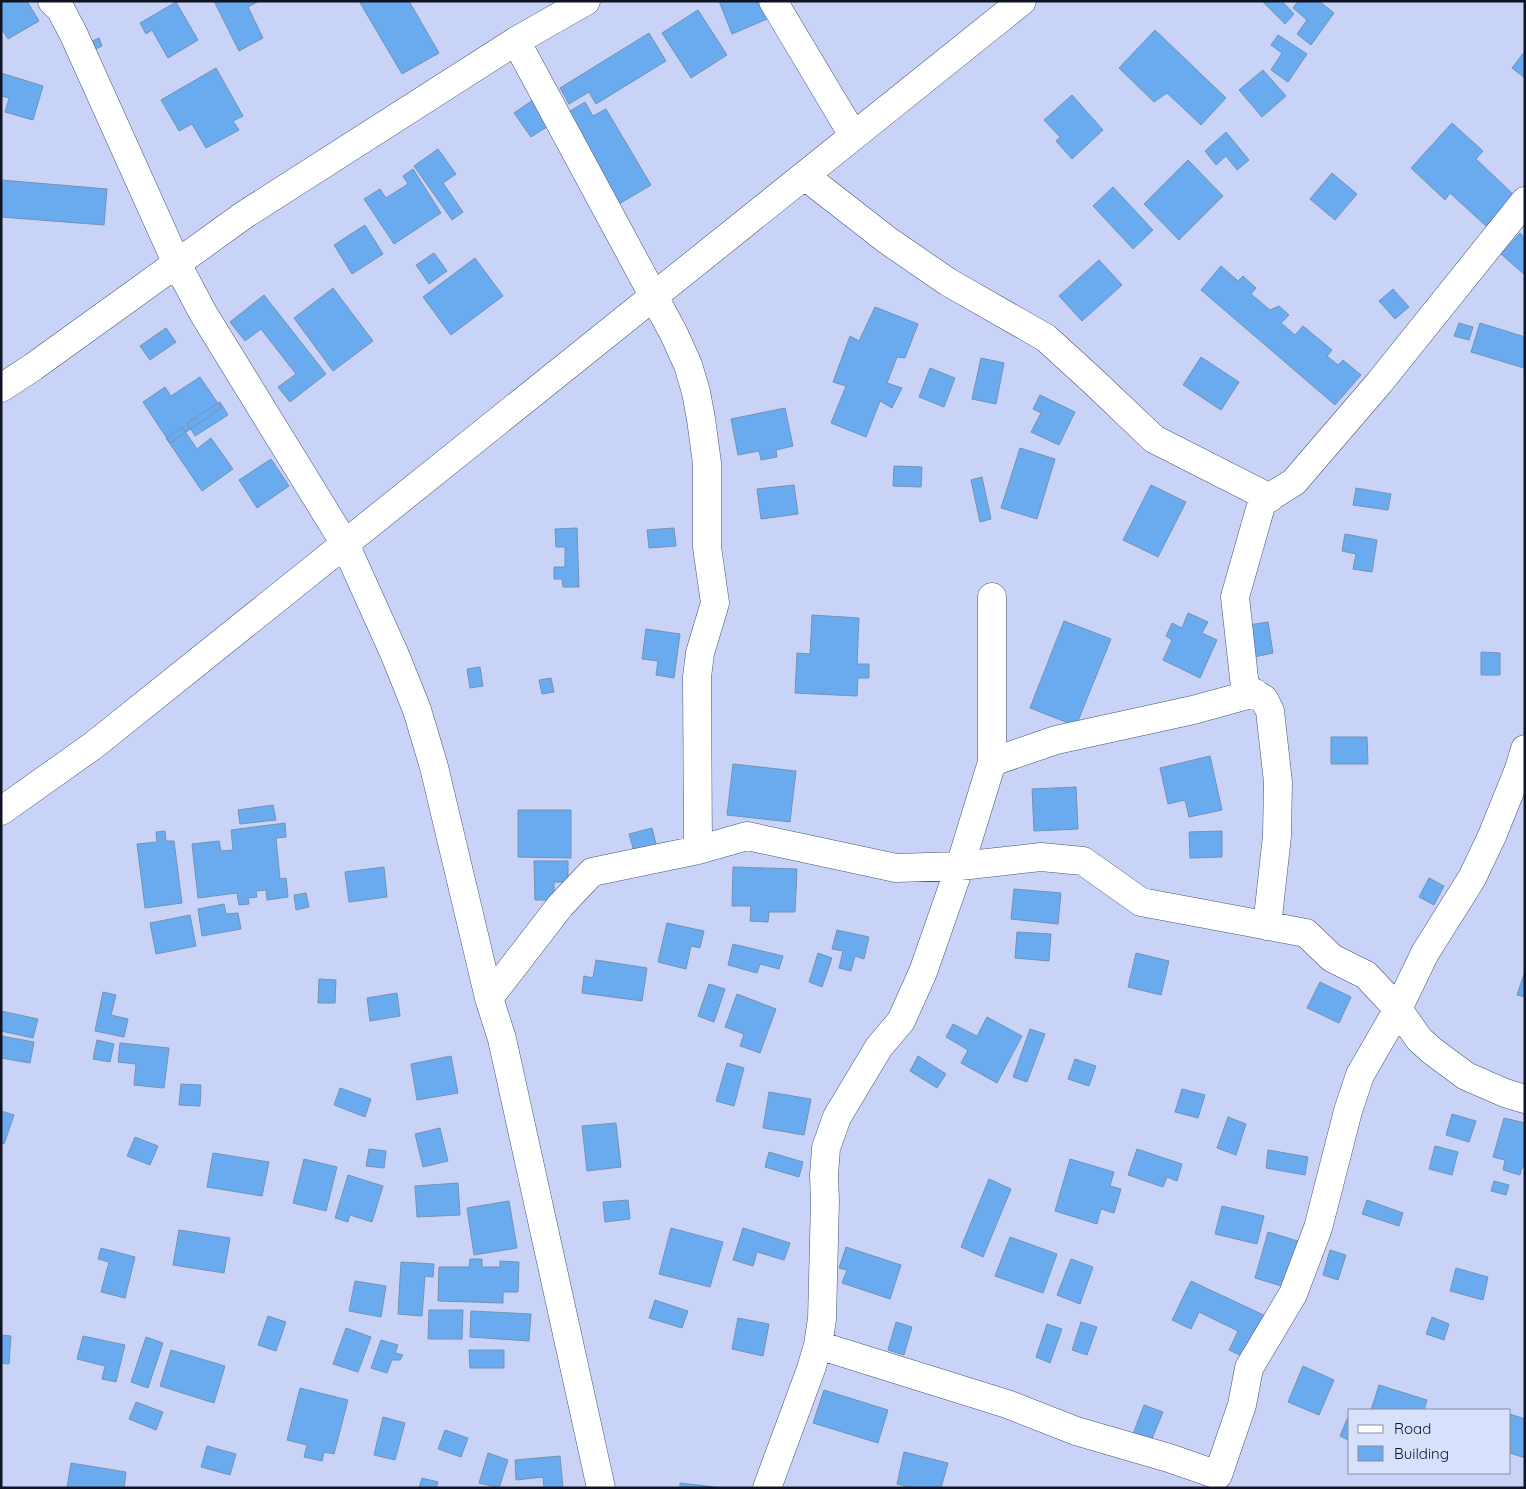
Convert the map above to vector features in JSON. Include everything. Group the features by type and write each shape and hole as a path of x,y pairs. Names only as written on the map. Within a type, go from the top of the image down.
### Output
{"street":[{"path":"52,1 61,10 74,35 177,264 203,313 345,544 395,654 417,710 430,751 489,998 502,1040 601,1488"},
{"path":"1,388 244,215 516,41 586,1"},
{"path":"773,1 853,135"},
{"path":"1,811 94,745 1022,1"},
{"path":"516,41 655,296 688,365 702,420 707,463 707,547 715,603 700,652 697,676 698,850"},
{"path":"805,176 887,240 948,282 1046,338 1154,439 1270,498"},
{"path":"1267,926 1277,836 1278,782 1270,711 1264,699 1245,687 1235,597 1262,502 1294,482 1379,383 1525,201"},
{"path":"767,1488 818,1345 822,1319 826,1148 838,1117 879,1047 901,1021 923,972 960,866 992,762 992,598"},
{"path":"992,762 1056,740 1193,710 1255,693"},
{"path":"818,1345 1007,1404 1076,1431 1170,1458 1218,1475 1242,1405 1249,1368 1293,1294 1318,1228 1348,1112 1360,1075 1398,1008 1425,953 1472,878 1495,828 1525,749"},
{"path":"489,998 560,906 592,872 698,850 747,836 896,868 960,866 1041,858 1083,861 1141,902 1306,933 1332,958 1366,975 1398,1008 1419,1039 1466,1076 1505,1093 1525,1099"}],"building":[{"path":"27,1 39,21 8,39 1,28 1,2"},
{"path":"214,1 259,1 248,7 263,38 239,51"},
{"path":"359,1 409,1 439,53 402,74"},
{"path":"719,1 760,1 767,19 732,34"},
{"path":"1262,1 1282,1 1294,14 1285,24"},
{"path":"1298,1 1319,1 1334,13 1311,45 1297,34 1307,20 1293,8"},
{"path":"176,2 198,40 168,58 152,30 146,34 140,23"},
{"path":"698,10 727,55 691,78 662,33"},
{"path":"1155,30 1226,98 1201,125 1167,93 1154,102 1119,68"},
{"path":"649,33 666,61 596,104 589,92 569,104 560,88"},
{"path":"1278,35 1307,54 1288,82 1271,70 1282,53 1271,45"},
{"path":"99,38 102,46 91,51 88,43"},
{"path":"1525,51 1525,78 1512,68"},
{"path":"216,68 243,116 233,121 239,130 206,148 192,124 179,131 161,100"},
{"path":"1263,70 1286,96 1262,117 1239,90"},
{"path":"1,73 43,86 33,120 5,112 9,98 1,96"},
{"path":"1072,95 1103,130 1072,159 1056,141 1060,137 1044,120"},
{"path":"533,100 550,125 531,137 514,113"},
{"path":"585,102 593,116 606,109 651,185 619,204 565,114"},
{"path":"1452,123 1483,151 1476,159 1514,195 1486,226 1450,193 1445,200 1411,168"},
{"path":"1226,132 1249,160 1237,170 1226,156 1216,165 1205,151"},
{"path":"438,149 456,174 443,183 463,212 452,220 414,166"},
{"path":"1188,160 1223,196 1179,240 1144,204"},
{"path":"413,169 441,213 394,244 364,199 380,189 386,198 408,184 403,176"},
{"path":"1332,173 1357,194 1335,220 1310,199"},
{"path":"1,180 107,189 104,225 1,217"},
{"path":"1113,187 1153,230 1133,249 1093,206"},
{"path":"365,225 383,254 352,274 334,245"},
{"path":"1520,233 1525,238 1525,275 1501,254"},
{"path":"434,253 447,271 429,284 416,265"},
{"path":"475,258 503,296 451,335 423,297"},
{"path":"1099,260 1122,285 1082,321 1059,296"},
{"path":"1221,266 1238,281 1243,276 1256,288 1251,294 1270,310 1279,306 1289,315 1281,323 1295,335 1303,326 1332,350 1327,356 1338,365 1343,360 1361,375 1335,405 1201,290"},
{"path":"333,288 373,341 333,371 294,318"},
{"path":"1393,289 1409,307 1395,319 1379,301"},
{"path":"264,295 326,374 290,402 278,387 296,374 261,329 245,341 230,322"},
{"path":"875,307 918,324 905,358 897,357 887,383 902,388 892,408 880,401 866,437 831,423 846,386 833,382 850,336 859,341"},
{"path":"1459,323 1473,327 1469,340 1454,336"},
{"path":"1480,323 1525,337 1524,368 1471,352"},
{"path":"166,328 176,342 150,360 140,346"},
{"path":"1201,357 1239,382 1221,410 1183,385"},
{"path":"981,358 1004,363 996,404 972,399"},
{"path":"930,368 955,378 944,407 919,397"},
{"path":"200,377 221,408 170,443 143,402 165,387 171,396"},
{"path":"1040,395 1075,412 1059,445 1031,432 1041,413 1033,409"},
{"path":"220,402 228,415 195,436 187,423"},
{"path":"785,408 793,446 776,450 777,457 761,460 759,451 738,455 731,419"},
{"path":"182,427 197,449 211,438 233,469 202,491 166,438"},
{"path":"1020,448 1055,459 1037,519 1001,508"},
{"path":"271,459 289,486 257,508 239,480"},
{"path":"894,466 922,467 921,487 893,486"},
{"path":"982,477 991,519 980,522 971,480"},
{"path":"794,485 798,514 761,519 757,489"},
{"path":"1151,485 1186,502 1158,557 1123,540"},
{"path":"1356,488 1391,494 1388,510 1353,505"},
{"path":"577,528 579,587 563,587 562,579 554,579 554,567 565,567 565,547 556,547 555,529"},
{"path":"674,528 676,546 649,548 647,530"},
{"path":"1345,534 1377,540 1372,572 1353,569 1356,554 1342,551"},
{"path":"1188,613 1208,622 1202,633 1217,640 1200,678 1163,660 1172,640 1166,636 1172,623 1182,628"},
{"path":"812,615 859,618 857,664 869,664 869,678 858,678 857,696 795,693 797,653 810,654"},
{"path":"1064,621 1111,639 1076,726 1030,708"},
{"path":"1268,622 1273,653 1254,657 1249,625"},
{"path":"646,629 680,634 674,678 656,675 658,661 642,659"},
{"path":"1481,652 1500,653 1500,675 1481,675"},
{"path":"480,667 483,686 470,688 467,669"},
{"path":"551,678 554,692 542,694 539,680"},
{"path":"1331,737 1367,737 1368,764 1331,764"},
{"path":"1210,756 1222,810 1189,817 1185,800 1168,804 1160,768"},
{"path":"733,764 796,771 790,822 727,815"},
{"path":"1076,787 1078,829 1034,831 1032,789"},
{"path":"273,805 276,820 240,824 238,810"},
{"path":"518,810 571,810 571,858 518,857"},
{"path":"285,823 286,837 276,838 280,879 286,878 288,897 267,900 266,890 256,891 257,897 248,898 249,904 239,905 237,893 198,898 192,844 219,841 221,851 233,850 231,830"},
{"path":"652,828 657,848 635,855 629,834"},
{"path":"165,831 166,841 174,841 182,903 145,908 137,844 157,842 156,832"},
{"path":"1222,831 1222,857 1190,858 1189,832"},
{"path":"534,861 568,861 568,882 554,882 554,900 535,900"},
{"path":"384,867 387,897 349,902 345,872"},
{"path":"733,867 797,869 795,912 769,912 768,922 750,921 751,906 732,906"},
{"path":"1429,878 1444,886 1434,905 1419,897"},
{"path":"1014,889 1061,893 1058,924 1011,919"},
{"path":"306,893 309,907 296,910 294,895"},
{"path":"224,904 226,914 238,913 241,929 202,936 198,909"},
{"path":"190,915 196,946 156,954 150,923"},
{"path":"667,923 704,931 700,948 691,946 686,969 658,962"},
{"path":"837,930 869,937 864,959 855,956 851,971 839,968 843,951 832,949"},
{"path":"1017,932 1051,934 1049,961 1015,958"},
{"path":"733,944 783,956 779,969 760,964 757,973 728,965"},
{"path":"818,953 832,958 822,987 809,982"},
{"path":"1136,953 1169,961 1161,995 1128,987"},
{"path":"596,960 647,968 642,1001 582,993 584,976 593,978"},
{"path":"1525,971 1525,997 1517,995"},
{"path":"319,979 336,980 335,1003 318,1003"},
{"path":"1320,982 1351,997 1339,1023 1307,1008"},
{"path":"709,984 725,989 714,1022 698,1016"},
{"path":"103,992 116,995 111,1015 128,1019 124,1037 95,1031"},
{"path":"397,993 400,1016 370,1021 367,998"},
{"path":"737,994 776,1009 760,1053 740,1046 744,1034 725,1027"},
{"path":"1,1011 38,1019 33,1038 1,1031"},
{"path":"987,1017 1022,1036 997,1083 961,1063 968,1050 946,1037 953,1024 977,1036"},
{"path":"1030,1029 1045,1034 1027,1082 1013,1077"},
{"path":"1,1036 34,1042 30,1063 1,1058"},
{"path":"97,1040 114,1044 110,1062 93,1059"},
{"path":"120,1043 169,1048 164,1088 134,1085 136,1064 118,1062"},
{"path":"451,1056 458,1093 417,1100 411,1064"},
{"path":"918,1056 946,1074 937,1088 910,1071"},
{"path":"1075,1059 1096,1066 1089,1086 1068,1079"},
{"path":"727,1063 744,1068 734,1106 716,1101"},
{"path":"181,1084 201,1085 200,1106 179,1105"},
{"path":"340,1088 371,1099 365,1117 334,1105"},
{"path":"1182,1089 1205,1095 1198,1118 1175,1112"},
{"path":"769,1092 811,1099 804,1135 763,1128"},
{"path":"1,1111 14,1115 4,1144 1,1143"},
{"path":"1452,1114 1476,1121 1469,1142 1446,1135"},
{"path":"1228,1117 1246,1124 1236,1155 1217,1148"},
{"path":"1504,1118 1525,1123 1525,1167 1522,1167 1520,1175 1503,1170 1505,1160 1493,1157"},
{"path":"616,1123 621,1167 587,1171 582,1126"},
{"path":"440,1128 448,1161 423,1167 415,1134"},
{"path":"135,1137 158,1146 150,1165 127,1156"},
{"path":"1435,1146 1458,1152 1452,1175 1429,1169"},
{"path":"369,1149 386,1151 384,1168 366,1166"},
{"path":"1137,1149 1182,1164 1177,1181 1167,1177 1163,1187 1128,1175"},
{"path":"1268,1150 1308,1157 1305,1175 1266,1168"},
{"path":"769,1152 803,1162 799,1177 765,1167"},
{"path":"213,1153 269,1162 262,1196 207,1187"},
{"path":"304,1159 337,1167 326,1211 293,1203"},
{"path":"1070,1159 1114,1172 1110,1186 1121,1189 1114,1213 1101,1209 1097,1224 1055,1211"},
{"path":"348,1175 383,1186 372,1222 350,1215 348,1222 335,1218"},
{"path":"989,1179 1011,1189 983,1257 961,1247"},
{"path":"1494,1181 1509,1185 1506,1195 1491,1191"},
{"path":"458,1183 460,1215 417,1217 415,1186"},
{"path":"628,1200 630,1219 605,1222 603,1202"},
{"path":"1367,1200 1403,1213 1399,1226 1362,1214"},
{"path":"509,1201 517,1248 474,1255 467,1208"},
{"path":"1222,1206 1264,1216 1257,1244 1215,1234"},
{"path":"671,1228 723,1242 710,1287 659,1274"},
{"path":"743,1228 790,1243 784,1260 757,1252 753,1266 733,1260"},
{"path":"179,1230 230,1238 224,1273 173,1265"},
{"path":"1268,1232 1298,1241 1285,1287 1255,1278"},
{"path":"1010,1237 1057,1254 1043,1293 995,1276"},
{"path":"846,1247 901,1265 890,1299 842,1283 847,1270 839,1268"},
{"path":"101,1248 135,1257 125,1298 101,1292 109,1262 98,1259"},
{"path":"1330,1250 1346,1255 1338,1280 1323,1275"},
{"path":"470,1259 482,1259 482,1267 500,1267 500,1261 519,1262 518,1292 503,1292 503,1303 438,1301 439,1267 469,1267"},
{"path":"1071,1259 1093,1267 1080,1304 1057,1295"},
{"path":"401,1262 434,1264 433,1277 425,1276 422,1316 398,1314"},
{"path":"1456,1268 1488,1277 1483,1300 1450,1291"},
{"path":"355,1281 386,1286 381,1317 349,1311"},
{"path":"1191,1281 1268,1317 1248,1359 1229,1350 1238,1331 1199,1312 1191,1329 1172,1320"},
{"path":"655,1300 688,1311 682,1328 649,1318"},
{"path":"429,1310 463,1310 462,1339 428,1339"},
{"path":"471,1311 531,1314 529,1341 470,1337"},
{"path":"268,1316 286,1322 276,1351 258,1345"},
{"path":"1432,1317 1449,1324 1444,1340 1426,1334"},
{"path":"738,1318 769,1324 763,1356 732,1349"},
{"path":"896,1322 912,1327 904,1355 888,1350"},
{"path":"1081,1322 1097,1327 1087,1355 1072,1350"},
{"path":"1047,1324 1062,1329 1050,1363 1036,1357"},
{"path":"346,1328 371,1337 358,1372 333,1364"},
{"path":"1,1335 11,1336 9,1364 1,1363"},
{"path":"83,1336 125,1345 116,1382 102,1379 105,1366 77,1359"},
{"path":"146,1337 163,1343 148,1388 131,1382"},
{"path":"381,1340 398,1345 395,1353 403,1355 400,1360 392,1360 387,1373 371,1368"},
{"path":"171,1350 225,1366 214,1403 160,1386"},
{"path":"469,1350 504,1350 504,1368 470,1368"},
{"path":"1303,1366 1334,1380 1319,1415 1288,1402"},
{"path":"1379,1385 1427,1400 1424,1409 1371,1409"},
{"path":"300,1388 348,1400 334,1454 324,1452 322,1461 304,1457 307,1445 287,1440"},
{"path":"824,1390 888,1410 878,1443 813,1423"},
{"path":"136,1402 163,1412 156,1430 129,1419"},
{"path":"1144,1405 1163,1412 1151,1441 1133,1434"},
{"path":"1511,1414 1525,1419 1525,1458 1511,1453"},
{"path":"383,1417 405,1423 395,1460 374,1455"},
{"path":"1348,1417 1348,1440 1340,1436"},
{"path":"445,1430 468,1438 461,1457 438,1449"},
{"path":"207,1446 236,1454 230,1475 201,1467"},
{"path":"904,1452 948,1463 941,1488 913,1488 897,1484"},
{"path":"488,1453 508,1460 499,1488 479,1483"},
{"path":"560,1456 563,1488 544,1488 543,1477 516,1480 515,1460"},
{"path":"71,1463 126,1472 124,1488 67,1488"},
{"path":"422,1478 438,1482 436,1488 419,1488"},
{"path":"680,1483 715,1487 715,1488 680,1488"}]}
